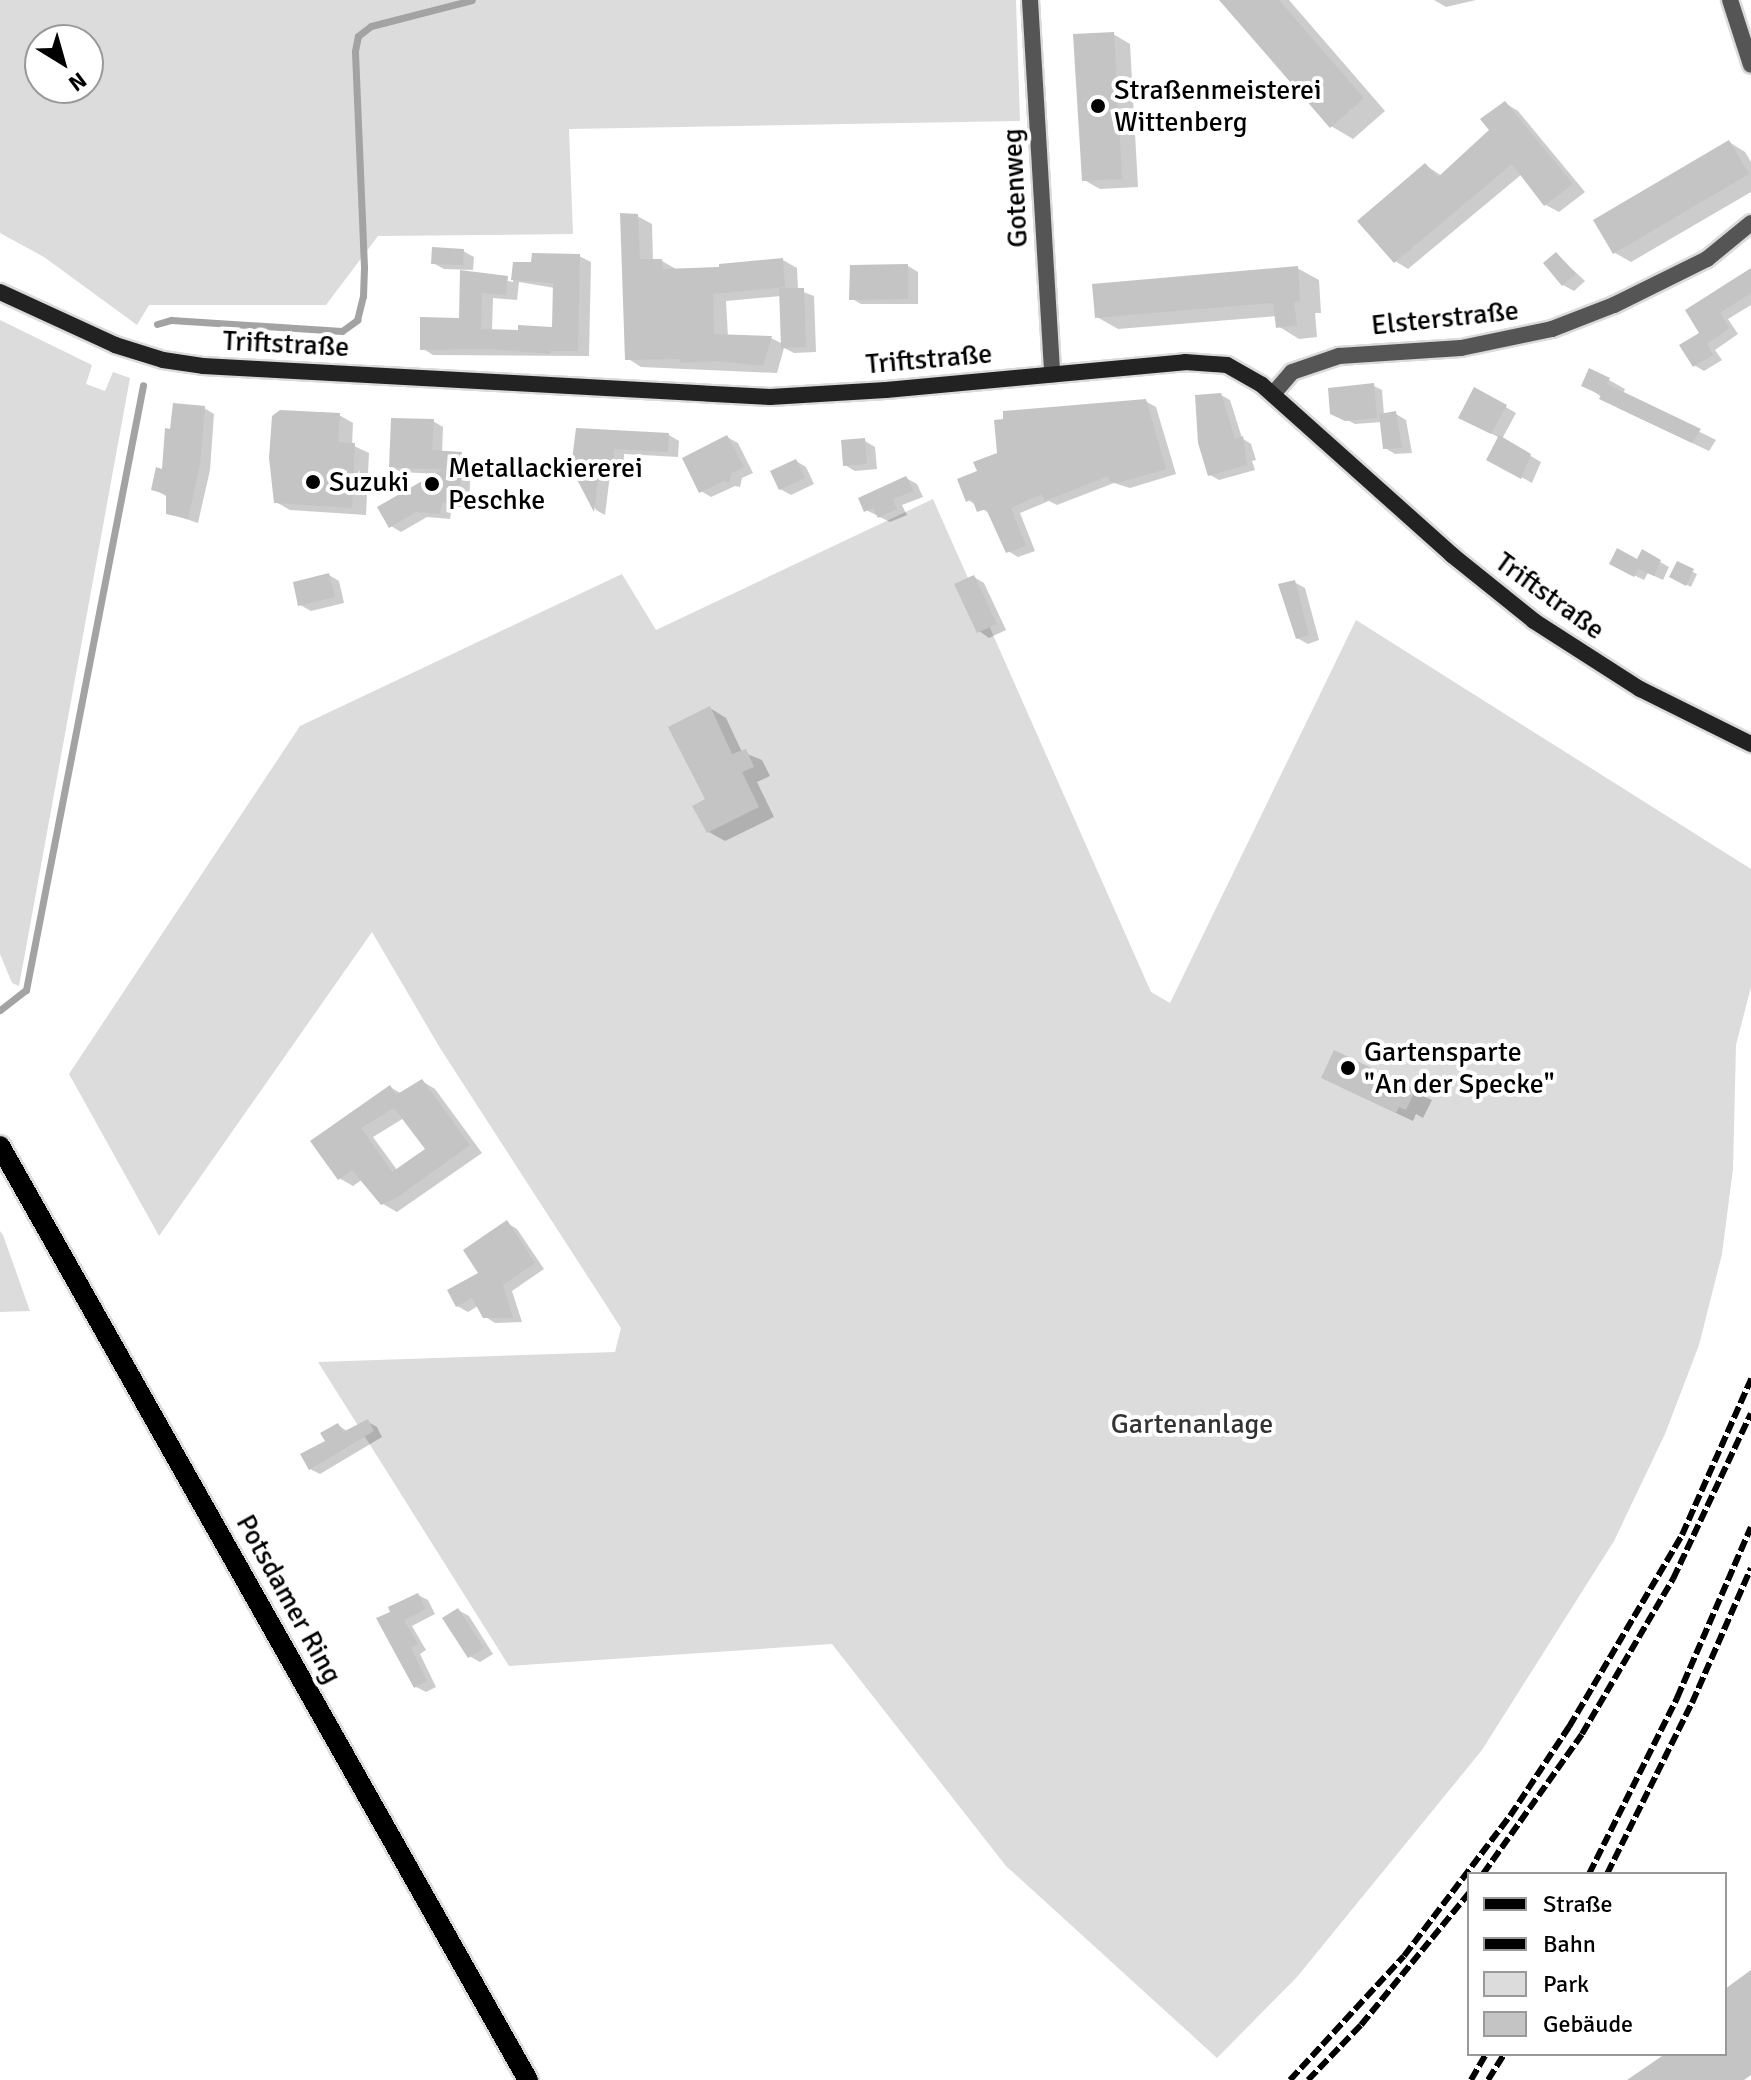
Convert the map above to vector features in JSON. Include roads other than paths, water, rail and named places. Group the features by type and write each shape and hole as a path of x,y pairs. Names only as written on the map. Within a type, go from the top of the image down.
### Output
{"main road":[{"name":"Triftstraße","path":"0,292 115,345 163,360 203,366 770,397 1215,362 1240,370 1273,394 1452,555 1534,621 1640,689 1751,744"},
{"name":"Potsdamer Ring","path":"0,1146 528,2080"}],"street":[{"name":"Gotenweg","path":"1030,0 1052,374"},
{"path":"1730,0 1751,65"},
{"name":"Elsterstraße","path":"1273,394 1292,372 1339,356 1461,348 1552,329 1625,300 1707,259 1751,223"}],"waterway":[{"path":"157,324 171,320 342,331 357,320 363,296 364,267 355,51 358,36 371,26 472,0"},
{"path":"0,1010 26,990 143,385"}],"railway":[{"path":"1468,1872 1510,1816 1569,1727 1682,1535 1751,1379"},
{"path":"1484,1872 1582,1734 1673,1579 1751,1413"},
{"path":"1590,1872 1677,1698 1751,1527"},
{"path":"1608,1872 1692,1703 1751,1568"},
{"path":"1290,2080 1404,1956 1467,1873"},
{"path":"1308,2080 1361,2025 1467,1895"},
{"path":"1471,2080 1485,2056"},
{"path":"1488,2080 1503,2056"}],"place":[{"name":"Straßenmeisterei Wittenberg","path":"1098,106"},
{"name":"Suzuki","path":"313,482"},
{"name":"Metallackiererei Peschke","path":"432,484"},
{"name":"Gartensparte \"An der Specke\"","path":"1348,1068"}],"park label":[{"name":"Gartenanlage","path":"1192,1424"}]}
